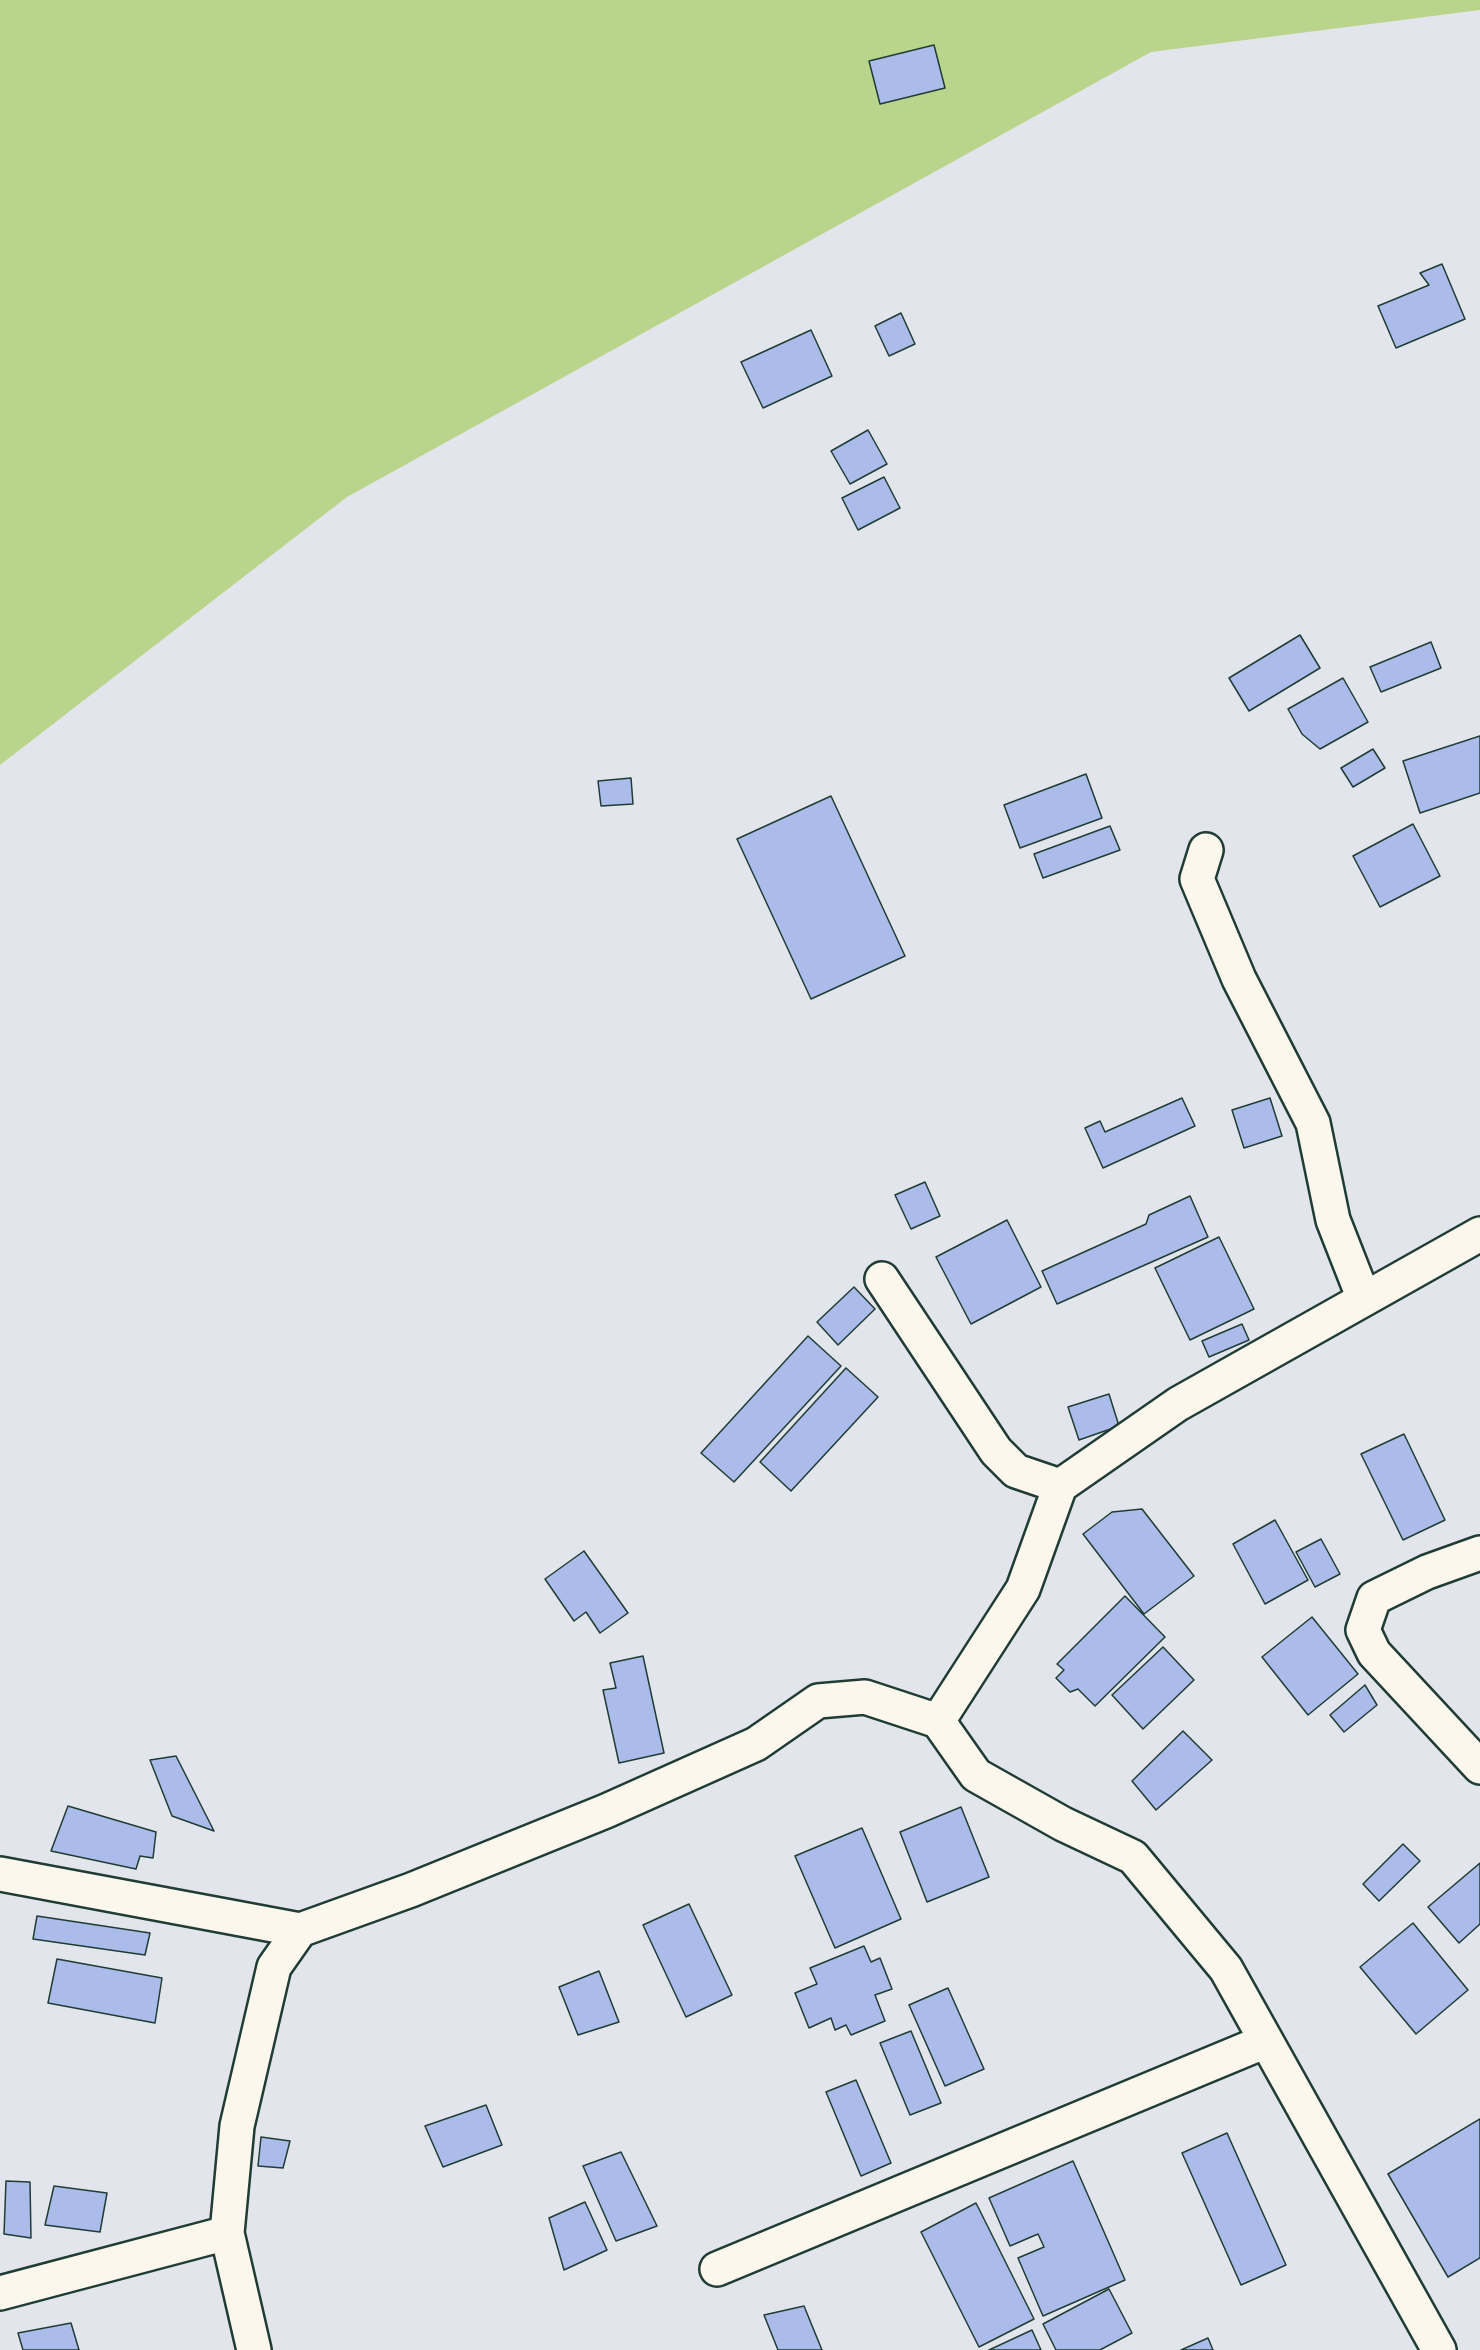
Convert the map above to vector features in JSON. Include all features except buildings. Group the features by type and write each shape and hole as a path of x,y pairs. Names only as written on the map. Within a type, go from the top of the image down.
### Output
{"street":[{"path":"1206,850 1197,879 1239,979 1313,1123 1333,1220 1364,1299"},
{"path":"938,1721 1023,1588 1060,1485 1178,1404 1480,1234"},
{"path":"882,1279 996,1451 1016,1472 1060,1485"},
{"path":"1480,1553 1427,1572 1374,1598 1363,1630 1374,1653 1480,1767"},
{"path":"0,1874 300,1930 411,1890 617,1806 756,1744 818,1701 865,1697 938,1721 976,1775 1063,1824 1133,1857 1226,1969 1439,2350"},
{"path":"254,2350 227,2233 237,2126 274,1967 300,1930"},
{"path":"717,2269 1266,2041"},
{"path":"0,2293 227,2233"}],"green space":[{"path":"0,0 1480,0 1480,10 1151,52 347,497 0,765"}]}
